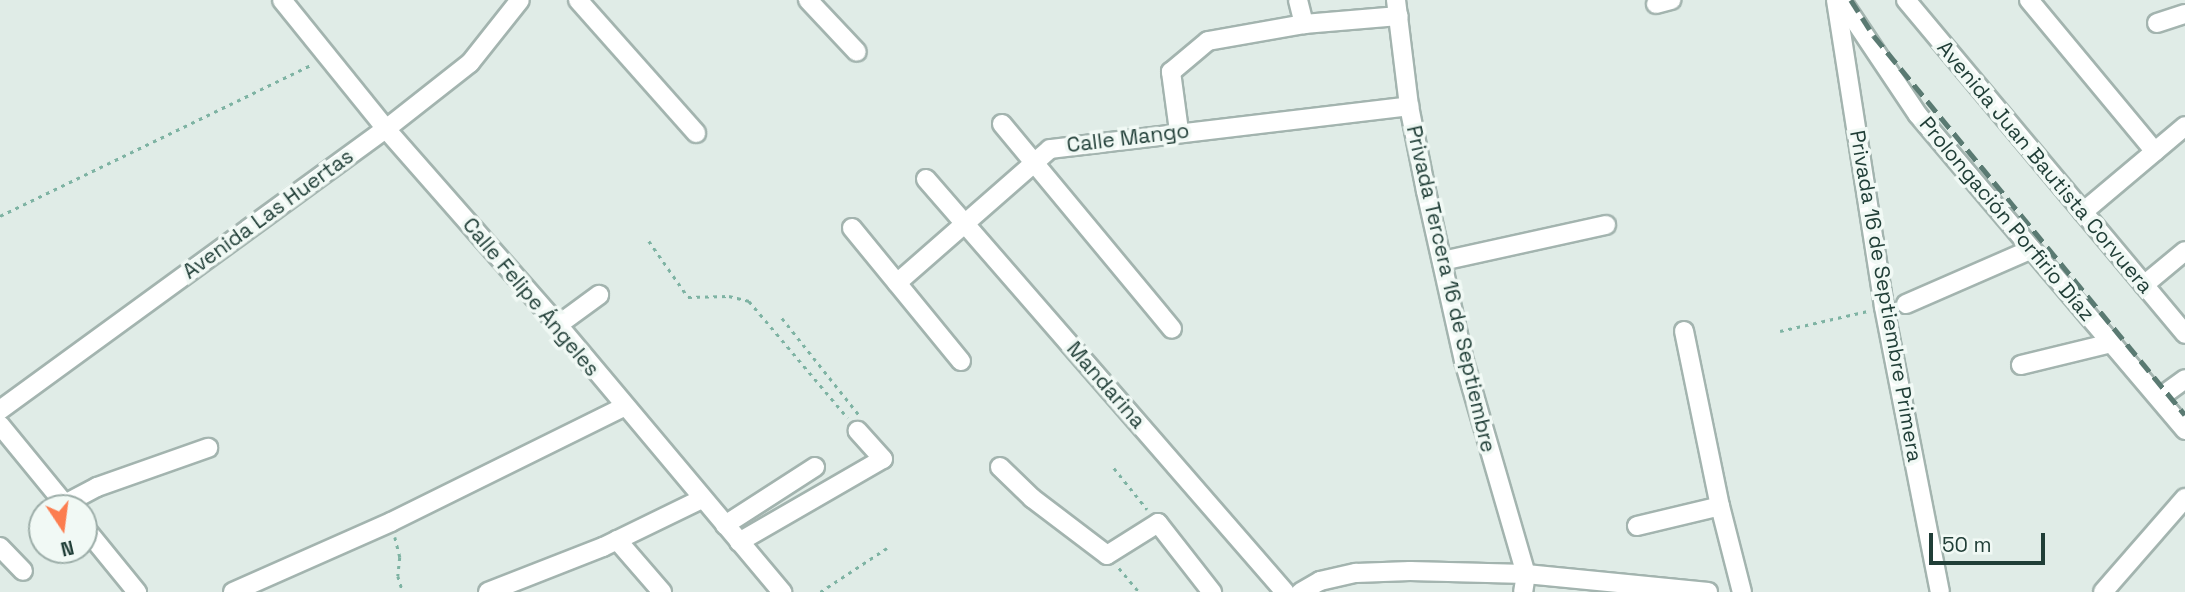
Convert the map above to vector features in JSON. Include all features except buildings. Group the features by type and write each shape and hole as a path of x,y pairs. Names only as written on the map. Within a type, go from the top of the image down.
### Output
{"street":[{"name":"Calle Felipe Ángeles","path":"282,0 386,129 558,325 624,407 782,592"},
{"name":"Avenida Las Huertas","path":"0,410 386,129 470,63 520,0"},
{"path":"578,0 696,134"},
{"path":"808,0 857,52"},
{"path":"1298,0 1304,24"},
{"name":"Privada 16 de Septiembre Primera","path":"1836,0 1884,307 1940,592"},
{"name":"Prolongación Porfirio Díaz","path":"1841,0 1918,115 2185,430"},
{"name":"Avenida Juan Bautista Corvuera","path":"1906,0 2185,334"},
{"path":"2029,0 2155,152"},
{"path":"1179,131 1171,72 1191,52 1208,41 1397,8"},
{"name":"Privada Tercera 16 de Septiembre","path":"1397,8 1409,106 1442,261 1474,399 1526,573"},
{"path":"2157,23 2185,14"},
{"name":"Calle Mango","path":"897,284 1050,149 1179,131 1409,106"},
{"path":"1002,124 1172,329"},
{"path":"2083,212 2185,126"},
{"name":"Mandarina","path":"926,179 1285,592"},
{"path":"1442,261 1606,225"},
{"path":"852,228 961,361"},
{"path":"1906,304 2032,248"},
{"path":"2144,285 2185,251"},
{"path":"558,325 599,295"},
{"path":"1684,331 1720,506 1742,592"},
{"path":"2021,365 2111,343"},
{"path":"2158,398 2183,386"},
{"path":"233,592 391,522 624,407"},
{"path":"0,425 57,494"},
{"path":"739,542 883,459 858,431"},
{"path":"86,494 97,487 208,448"},
{"path":"725,525 815,467"},
{"path":"1000,467 1032,498 1107,555 1158,523 1212,592"},
{"path":"2104,592 2185,498"},
{"path":"488,592 617,540 702,499"},
{"path":"1637,526 1720,506"},
{"path":"617,540 662,592"},
{"path":"98,544 137,592"},
{"path":"0,547 23,571"},
{"path":"1301,592 1320,581 1356,573 1526,573 1632,589 1708,592"},
{"path":"1523,592 1526,573"}],"path":[{"path":"0,216 328,57"},
{"path":"649,241 688,297 729,296 749,301 858,431 865,422 782,318"},
{"path":"1780,331 1884,307"},
{"path":"1114,468 1158,523"},
{"path":"391,522 400,557 398,576 403,592"},
{"path":"820,592 887,548"},
{"path":"1107,555 1139,592"}],"railway":[{"path":"1851,0 1874,36 2185,415"}]}
